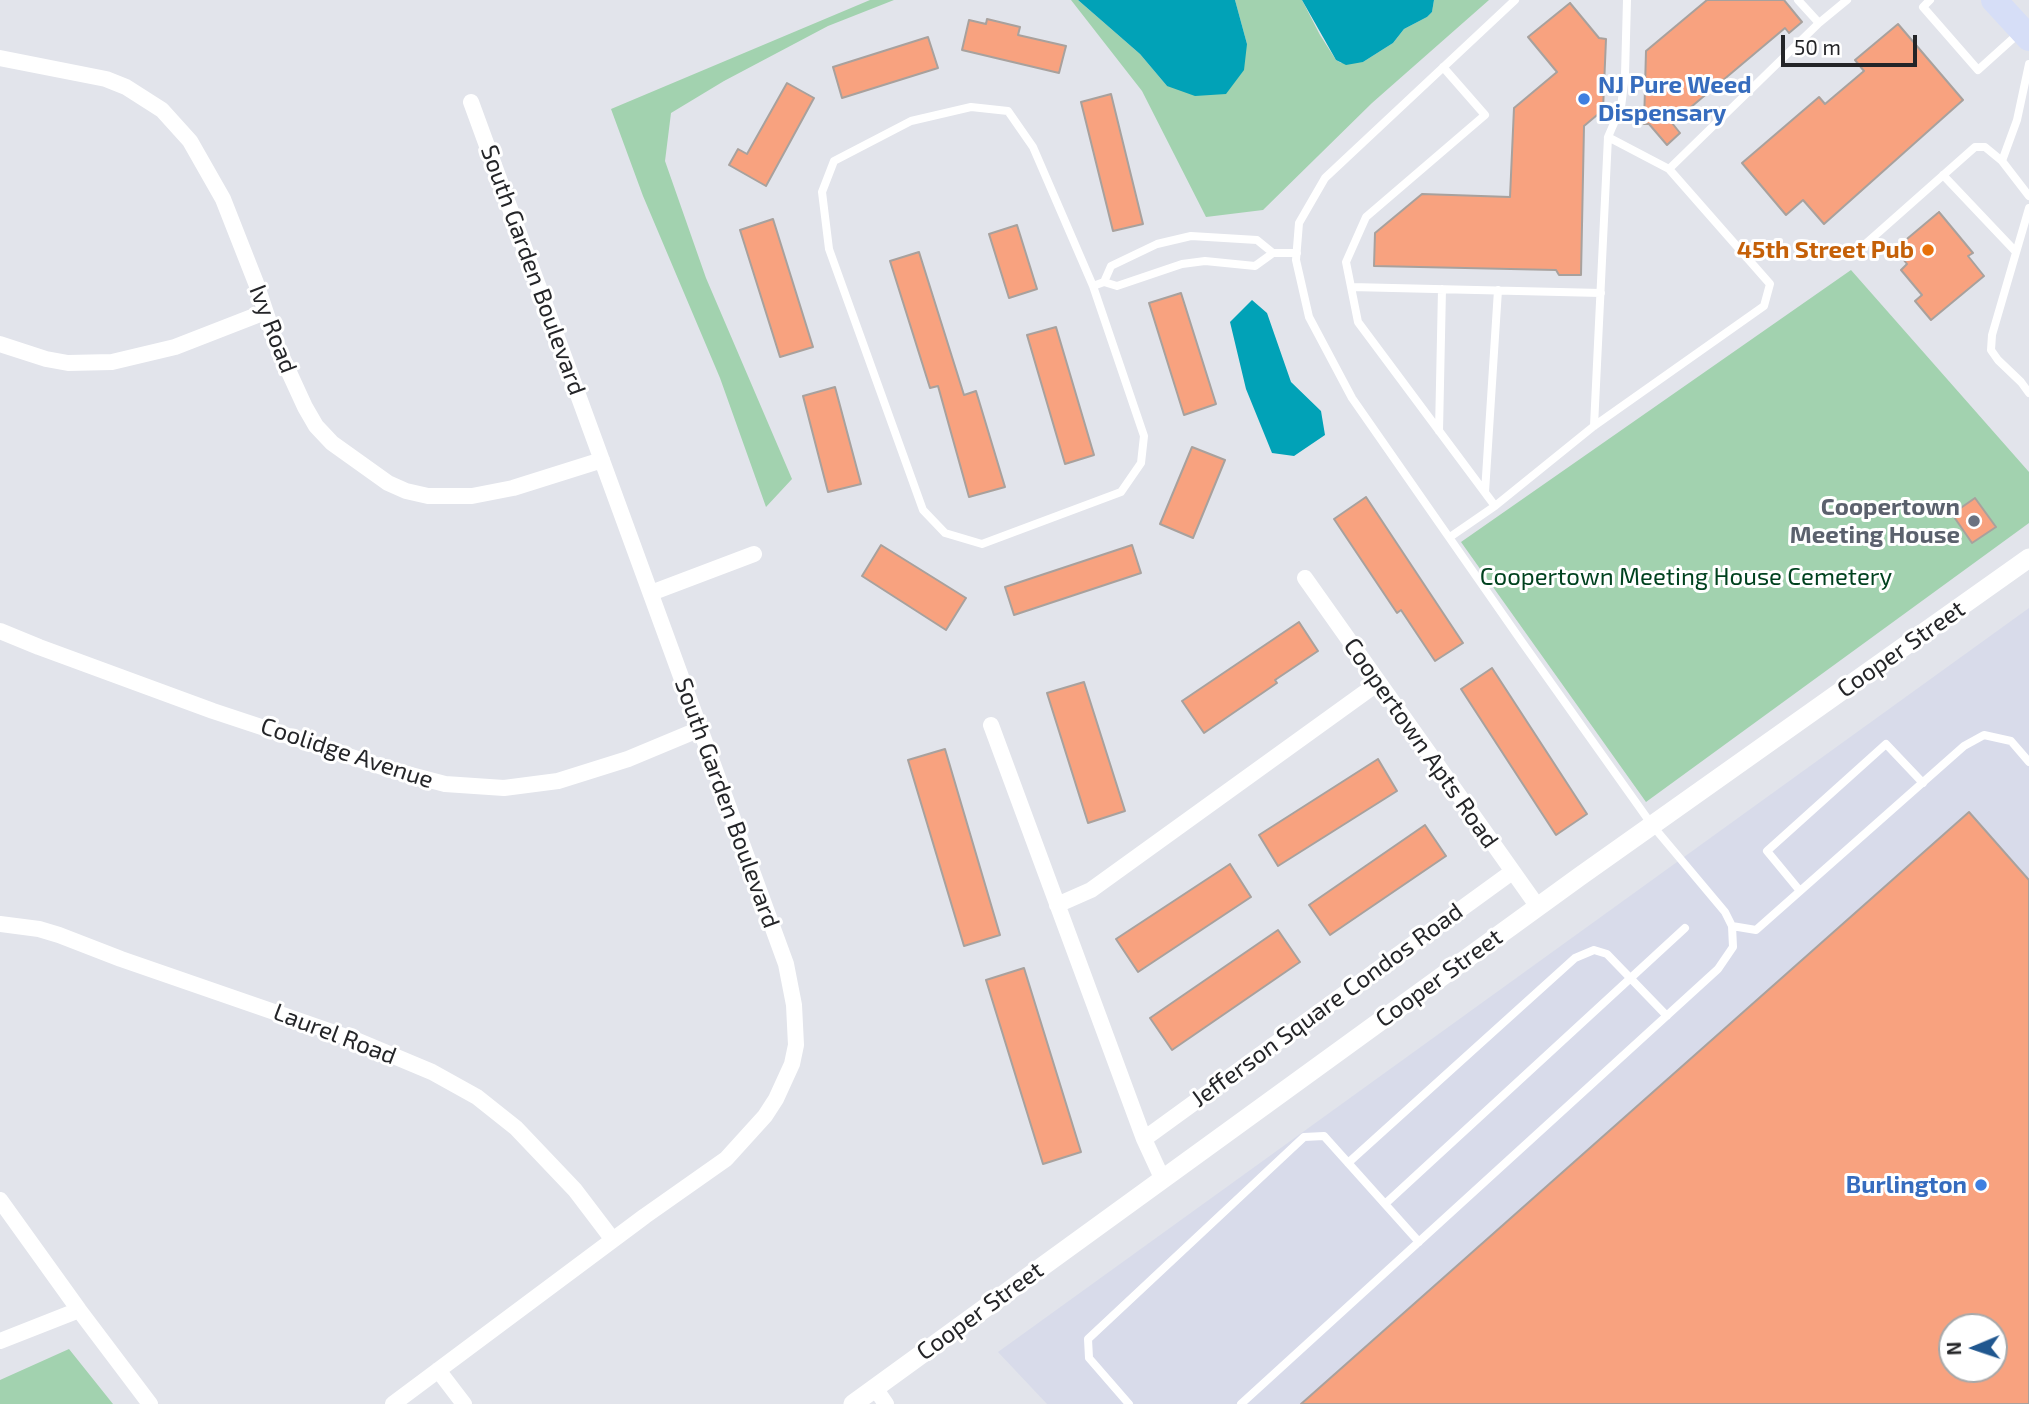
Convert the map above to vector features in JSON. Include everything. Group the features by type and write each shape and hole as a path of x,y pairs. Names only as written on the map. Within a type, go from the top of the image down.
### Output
{"highway":[{"path":"1994,0 2025,34"}],"street":[{"name":"Ivy Road","path":"0,58 106,79 135,92 162,110 190,141 218,189 295,387 316,426 332,443 388,483 428,496 472,496 513,488 602,460"},
{"name":"South Garden Boulevard","path":"393,1404 726,1159 776,1100 792,1064 796,1045 794,1005 786,964 471,102"},
{"path":"0,344 68,363 112,362 175,347 265,312"},
{"path":"650,593 754,554"},
{"name":"Cooper Street","path":"872,1399 1162,1178 1538,906 2029,558"},
{"name":"Coopertown Apts Road","path":"1305,578 1538,906"},
{"name":"Coolidge Avenue","path":"0,631 213,710 388,769 445,785 504,788 558,780 607,767 700,729"},
{"path":"1057,905 1091,890 1378,682"},
{"path":"991,725 1144,1139 1162,1178"},
{"name":"Jefferson Square Condos Road","path":"1144,1139 1512,872"},
{"name":"Laurel Road","path":"0,924 39,929 59,935 358,1041 432,1072 477,1097 516,1128 575,1190 613,1240"},
{"path":"0,1200 150,1404"},
{"path":"0,1341 79,1310"},
{"path":"438,1370 464,1404"}],"lane":[{"path":"1241,1404 1718,969 1733,947 1732,926 1725,912 1652,825 1352,398 1309,317 1296,260 1299,223 1325,178 1515,0"},
{"path":"1594,426 1608,137 1621,107 1625,75 1626,0"},
{"path":"1798,0 1819,23"},
{"path":"1669,169 1819,23 1847,0"},
{"path":"1930,0 1923,7 1978,70 2025,34"},
{"path":"2002,161 2017,120 2029,64"},
{"path":"1443,67 1485,115 1366,217 1346,262 1358,322 1495,506"},
{"path":"971,107 1008,111 1033,147 1093,286 1144,436 1141,463 1121,492 982,544 945,533 923,510 829,249 821,192 834,161 911,121 971,107"},
{"path":"1450,537 1495,506 1594,426 1764,306 1769,284 1669,169 1608,137"},
{"path":"1862,247 1975,147 1985,147 2002,161 2029,197"},
{"path":"1943,175 2016,252"},
{"path":"2029,208 1992,335 1991,350 2029,393"},
{"path":"1104,282 1111,266 1157,244 1191,236 1257,240 1273,253"},
{"path":"1093,286 1104,282 1117,286 1157,271 1205,261 1255,265 1273,253 1297,253"},
{"path":"1351,286 1601,293"},
{"path":"1439,431 1442,289"},
{"path":"1485,492 1498,290"},
{"path":"1732,926 1756,930 1964,746 1983,735 2011,741 2029,762"},
{"path":"1800,891 1767,851 1886,744 1923,783"},
{"path":"1385,1204 1685,928"},
{"path":"1348,1163 1576,958 1594,950 1607,954 1667,1016"},
{"path":"1129,1404 1089,1358 1088,1339 1304,1137 1324,1136 1419,1242"}],"shaded area":[{"path":"2029,608 2029,1404 1047,1404 998,1352"}],"green space":[{"path":"870,0 894,0 828,26 724,81 671,113 665,161 706,278 792,479 766,507 720,378 643,196 611,109"},
{"path":"1071,0 1078,0 1140,54 1167,86 1247,44 1235,0 1302,0 1320,35 1336,60 1341,63 1363,62 1393,43 1404,29 1432,12 1434,0 1489,0 1372,103 1263,210 1206,217 1142,91"},
{"name":"Coopertown Meeting House Cemetery","path":"1851,270 2029,472 2029,523 1646,802 1461,542"},
{"path":"69,1349 113,1404 0,1404 0,1380"}],"water":[{"path":"1078,0 1235,0 1247,44 1244,70 1226,94 1195,96 1167,86 1140,54"},
{"path":"1302,0 1434,0 1432,12 1404,29 1393,43 1363,62 1346,65 1336,60"},
{"path":"1252,300 1267,313 1291,382 1321,411 1325,435 1294,456 1272,453 1246,389 1230,322"}],"building":[{"path":"1707,0 1784,0 1802,22 1789,33 1785,28 1672,123 1680,133 1667,145 1649,124 1644,124 1646,51"},
{"path":"1570,3 1599,38 1606,39 1603,110 1584,126 1581,275 1559,275 1556,270 1374,266 1375,233 1422,194 1510,197 1514,108 1557,72 1528,37"},
{"path":"987,19 1020,27 1018,35 1066,46 1059,73 962,50 969,20 986,24"},
{"path":"1898,24 1963,100 1824,224 1803,200 1786,215 1742,163 1819,97 1825,104 1864,71 1855,60"},
{"path":"928,37 938,68 842,98 833,67"},
{"path":"787,83 814,98 766,186 729,165 738,149 747,154"},
{"path":"1111,94 1143,224 1113,231 1081,102"},
{"path":"1939,212 1973,253 1968,256 1984,276 1931,320 1915,301 1922,295 1901,270 1907,264 1895,249"},
{"path":"773,219 813,347 780,357 740,230"},
{"path":"1017,225 1037,289 1009,298 989,234"},
{"path":"919,252 964,395 976,391 1005,487 969,497 938,386 930,388 890,261"},
{"path":"1181,293 1216,404 1184,415 1149,303"},
{"path":"1056,327 1094,455 1065,464 1027,335"},
{"path":"835,387 861,484 828,492 803,396"},
{"path":"1192,447 1225,460 1193,538 1160,524"},
{"path":"1366,497 1463,643 1435,661 1401,610 1397,613 1334,519"},
{"name":"Coopertown Meeting House","path":"1975,498 1996,527 1972,543 1952,514"},
{"path":"881,545 966,598 946,630 862,576"},
{"path":"1132,545 1141,573 1014,615 1005,587"},
{"path":"1299,622 1318,651 1204,733 1182,701"},
{"path":"1492,668 1587,814 1556,835 1461,689"},
{"path":"1084,682 1125,811 1088,823 1047,693"},
{"path":"945,749 1000,935 964,946 908,760"},
{"path":"1378,759 1397,791 1278,866 1259,835"},
{"path":"1969,812 2029,880 2029,1404 1301,1404"},
{"path":"1425,825 1446,856 1330,935 1309,905"},
{"path":"1230,864 1251,897 1138,972 1116,939"},
{"path":"1278,930 1300,962 1172,1050 1150,1018"},
{"path":"1024,968 1081,1152 1043,1164 986,980"}],"place":[{"name":"NJ Pure Weed Dispensary","path":"1584,99"},
{"name":"45th Street Pub","path":"1928,250"},
{"name":"Coopertown Meeting House","path":"1974,521"},
{"name":"Burlington","path":"1981,1185"}]}
